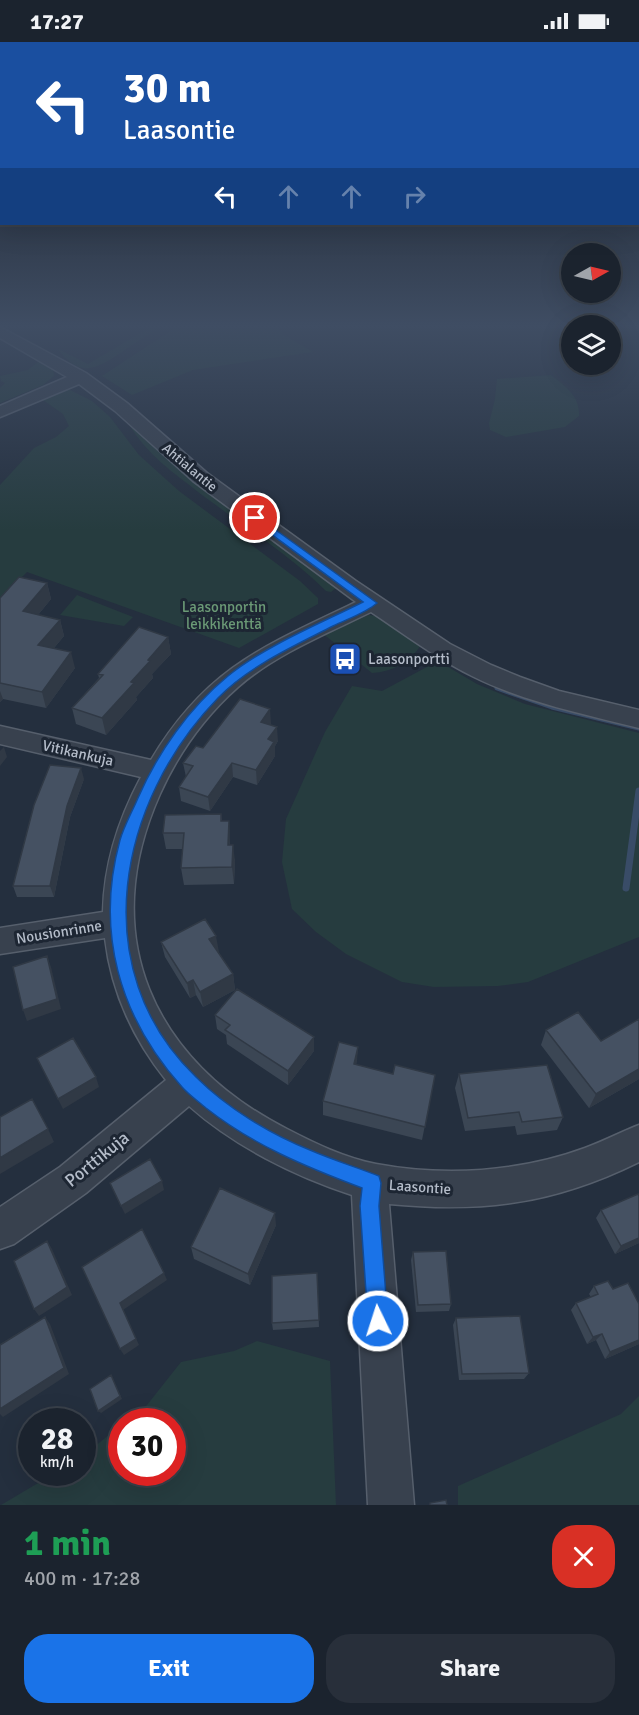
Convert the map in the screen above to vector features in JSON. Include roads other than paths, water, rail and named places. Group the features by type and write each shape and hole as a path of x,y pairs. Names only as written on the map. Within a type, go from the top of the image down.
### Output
{"street":[{"path":"0,412 41,394"},
{"name":"Ahtialantie","path":"104,394 200,477 371,603 442,649 496,677 554,698 639,719"},
{"name":"Laasontie","path":"371,603 283,647 234,677 194,718 156,771 128,837 120,871 117,923 127,980 135,1003 157,1043 189,1083 235,1119 304,1157 372,1183 434,1190 523,1185 568,1173 607,1159 639,1143"},
{"name":"Vitikankuja","path":"0,735 156,771"},
{"name":"Nousionrinne","path":"0,941 117,923"},
{"name":"Porttikuja","path":"0,1230 73,1180 189,1083"},
{"path":"372,1183 370,1206 391,1505"}],"waterway":[{"path":"497,688 552,707 639,728"},
{"path":"626,888 639,791"}],"place":[{"name":"Laasonportti","path":"345,659"}],"park label":[{"name":"Laasonportin leikkikenttä","path":"224,616"}]}
